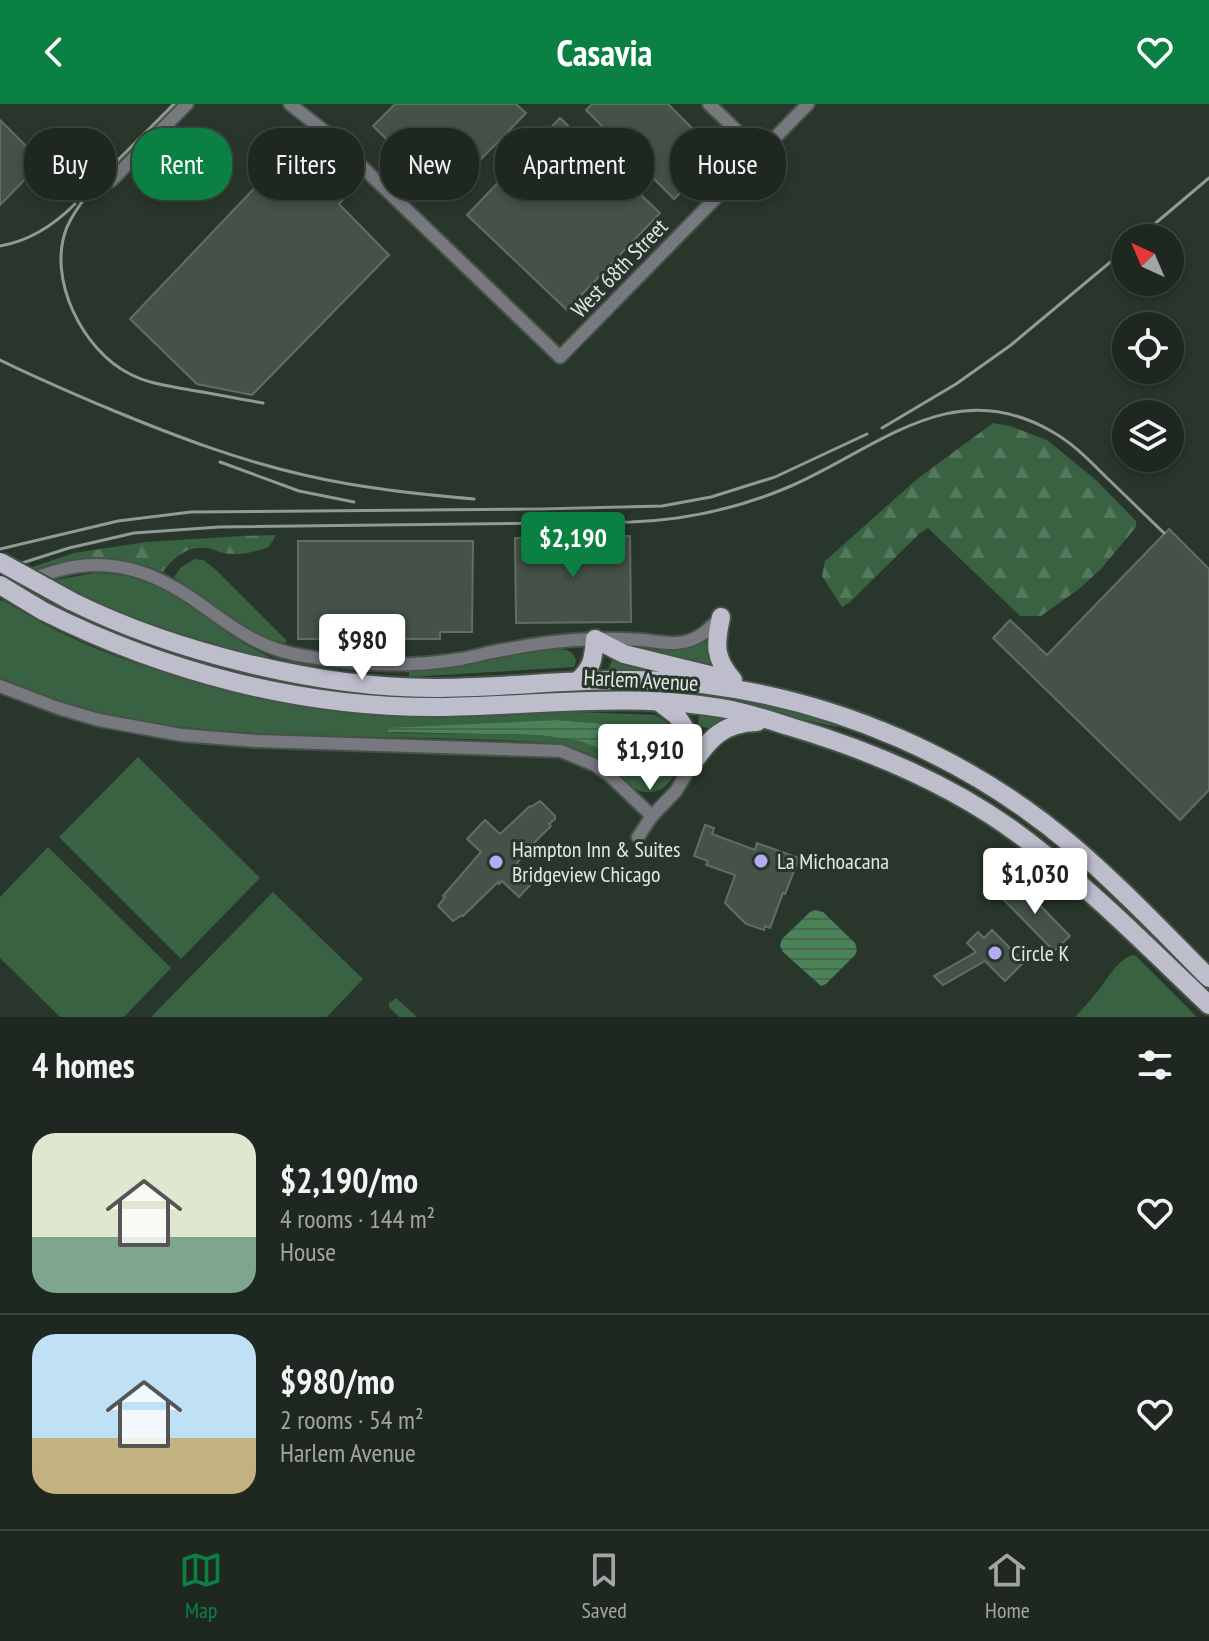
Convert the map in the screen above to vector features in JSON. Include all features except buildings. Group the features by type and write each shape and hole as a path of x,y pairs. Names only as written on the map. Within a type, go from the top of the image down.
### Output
{"main road":[{"name":"Harlem Avenue","path":"0,562 71,601 124,624 235,660 321,677 396,687 480,687 615,679 661,681 762,694 817,708 905,741 949,762 1042,821 1147,915 1209,978"},
{"name":"Harlem Avenue","path":"0,588 86,632 150,657 229,680 316,698 437,707 573,700 659,702 733,710 822,736 900,766 943,787 1004,824 1088,890 1209,1005"},
{"path":"721,617 717,637 718,656 722,667 733,680"},
{"path":"578,681 593,662 595,639 624,654 733,680 762,694"},
{"path":"659,702 677,716 684,727 692,764"},
{"path":"692,764 712,738 727,727 737,723 775,722"}],"street":[{"path":"116,176 187,104"},
{"name":"West 68th Street","path":"290,104 328,134 560,357 714,200"},
{"path":"709,104 734,128"},
{"name":"West 68th Street","path":"784,128 808,104"},
{"path":"0,588 78,567 97,565 136,570 174,586 249,639 267,647 302,656 373,665 461,659 528,645 595,639 684,642 705,632 721,617"},
{"path":"0,686 99,720 181,735 257,741 561,751 608,774 652,816"},
{"path":"638,837 652,816 676,791 692,764"}],"green space":[{"path":"993,423 1047,440 1096,480 1136,521 1136,527 1101,569 1041,616 1020,616 928,528 842,607 822,576 825,561 917,479"},
{"path":"276,535 269,547 246,553 193,549 176,558 163,572 113,559 80,560 30,571 27,569 74,553 146,542"},
{"path":"195,559 203,560 214,568 287,641 269,639 254,632 174,577 181,567"},
{"path":"95,573 127,576 167,590 237,639 274,659 160,627 50,581"},
{"path":"0,601 103,651 210,686 212,682 550,711 655,715 667,723 675,734 679,752 676,771 666,786 650,792 636,789 598,758 549,743 260,733 184,727 109,715 35,693 0,678","holes":["557,720 664,729 672,746 671,764 661,777 653,780 643,780 596,747 580,741 540,735 397,733 388,729"]},
{"path":"60,605 281,679 623,687 693,692 763,703 838,724 837,727 778,714 344,695 265,683 144,647 52,607"},
{"path":"704,641 708,644 711,663 707,666 644,653 645,649 668,650"},
{"path":"557,649 572,653 576,661 574,667 409,677 409,671"},
{"path":"612,660 673,673 610,673 608,670"},
{"path":"699,714 724,717 724,721 711,728 698,727"},
{"path":"138,757 260,878 181,959 59,837"},
{"path":"48,847 171,968 124,1017 60,1017 0,958 0,897"},
{"path":"273,892 363,979 327,1017 151,1017"},
{"path":"1132,955 1197,1017 1075,1017 1117,966"},
{"path":"396,998 417,1017 399,1017 389,1007 389,1003"}],"shaded area":[{"path":"557,720 664,729 672,746 671,764 662,777 643,780 596,747 580,741 540,735 388,732 388,728"},
{"path":"815,910 823,912 855,943 857,950 821,986 780,946 782,939"}],"railway":[{"path":"116,162 174,104"},
{"path":"1155,224 1209,178"},
{"path":"84,200 67,227 61,268 73,311 97,348 130,374 152,382 263,403"},
{"path":"0,246 41,231 75,204"},
{"path":"882,428 956,384 1011,345 1112,261"},
{"path":"0,360 136,420 255,462 346,484 474,499"},
{"path":"0,570 69,548 134,533 219,527 631,522 693,516 733,507 791,486 916,423 948,413 981,410 1015,415 1059,436 1088,459 1164,533"},
{"path":"0,549 118,521 191,512 662,506 711,497 775,477 867,434"},
{"path":"220,462 299,491 354,502"}],"place":[{"name":"La Michoacana","path":"761,861"},
{"name":"Hampton Inn & Suites Bridgeview Chicago","path":"496,862"},
{"name":"Circle K","path":"995,953"}]}
